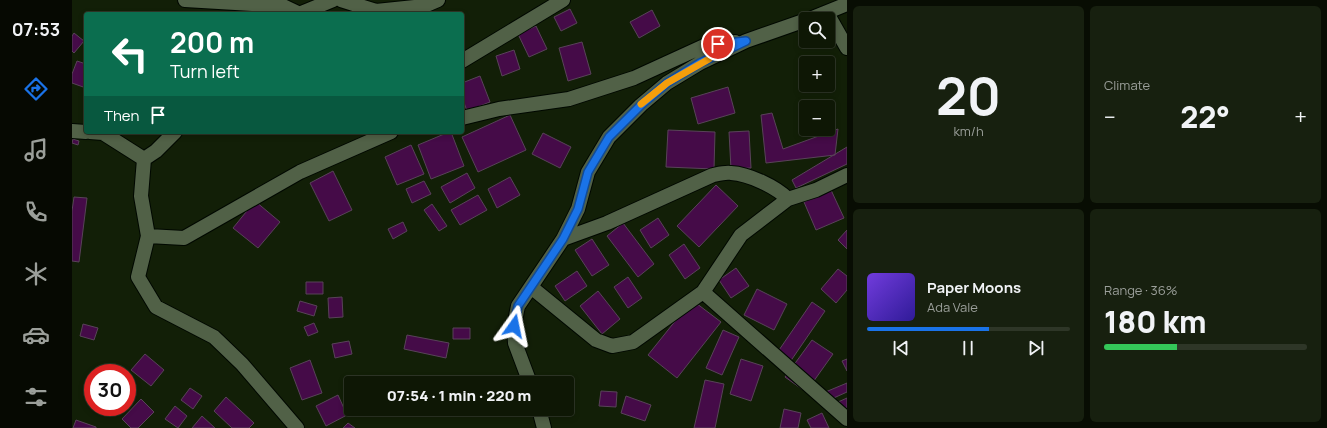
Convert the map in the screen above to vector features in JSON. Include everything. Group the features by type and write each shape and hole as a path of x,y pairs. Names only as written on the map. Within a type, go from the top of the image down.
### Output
{"street":[{"path":"185,0 283,6 295,12"},
{"path":"304,12 333,0"},
{"path":"341,0 376,11 424,6 438,0"},
{"path":"464,60 563,0"},
{"path":"829,12 847,4"},
{"path":"527,376 515,343 514,326 518,306 563,239 578,209 588,172 609,137 641,105 667,83 700,63 746,41 799,22"},
{"path":"835,27 847,48"},
{"path":"464,118 500,109 569,99 634,78 704,46 746,41"},
{"path":"72,131 84,132"},
{"path":"105,134 144,159"},
{"path":"144,159 156,151 173,134"},
{"path":"148,236 184,238 300,172 386,134"},
{"path":"144,159 141,196 148,236 138,277 156,307 214,336 242,364 297,428"},
{"path":"563,239 607,222 712,175 731,172 756,179 780,191 788,199"},
{"path":"531,287 596,340 612,346 633,342 703,292 741,235 788,199 816,190 847,175"},
{"path":"703,292 847,418"},
{"path":"541,416 544,428"}],"building":[{"path":"570,9 577,23 561,31 554,17"},
{"path":"652,10 660,26 639,38 630,22"},
{"path":"536,26 547,49 529,57 518,34"},
{"path":"74,33 84,41 74,53 72,51 72,36"},
{"path":"582,42 591,74 568,81 559,48"},
{"path":"514,50 520,69 502,76 496,56"},
{"path":"77,61 84,63 84,87 72,83 72,74"},
{"path":"480,76 490,102 467,111 464,103 464,82"},
{"path":"728,87 735,113 698,124 691,98"},
{"path":"772,113 783,149 819,136 835,136 835,130 838,129 835,155 766,163 761,115"},
{"path":"510,115 526,150 478,172 462,137"},
{"path":"668,130 715,132 714,169 666,167"},
{"path":"749,131 751,168 731,169 729,132"},
{"path":"543,133 571,147 560,168 532,154"},
{"path":"444,134 452,134 464,166 431,179 418,145"},
{"path":"73,139 79,141 78,145 72,143"},
{"path":"411,145 424,174 397,185 385,157"},
{"path":"847,147 847,164 796,188 792,180"},
{"path":"333,171 352,210 329,221 310,183"},
{"path":"467,173 475,188 450,203 441,187"},
{"path":"510,177 520,195 497,208 488,189"},
{"path":"424,181 431,194 412,203 406,189"},
{"path":"716,185 738,206 699,247 677,226"},
{"path":"831,190 844,218 816,230 804,202"},
{"path":"478,195 487,210 460,225 451,210"},
{"path":"74,197 87,198 79,262 72,261 72,211"},
{"path":"255,201 280,222 258,248 233,228"},
{"path":"432,204 447,226 439,231 424,210"},
{"path":"658,218 669,235 651,248 640,230"},
{"path":"403,222 407,231 393,239 388,229"},
{"path":"623,223 654,264 638,277 607,236"},
{"path":"847,230 847,249 838,240"},
{"path":"592,239 609,265 592,276 575,250"},
{"path":"684,244 700,268 685,279 669,255"},
{"path":"736,268 749,286 731,298 719,280"},
{"path":"838,269 847,276 847,290 836,303 821,289"},
{"path":"577,271 587,286 565,301 555,286"},
{"path":"628,277 642,298 628,308 614,287"},
{"path":"306,282 323,282 323,294 306,294"},
{"path":"757,289 787,304 774,330 744,315"},
{"path":"598,291 620,319 602,334 580,306"},
{"path":"342,297 343,317 329,318 328,298"},
{"path":"692,300 721,322 677,378 648,355"},
{"path":"300,301 317,306 314,316 297,311"},
{"path":"812,302 825,311 790,362 777,353"},
{"path":"314,323 318,332 308,336 304,327"},
{"path":"83,324 98,328 94,340 80,336"},
{"path":"453,328 470,328 470,339 453,339"},
{"path":"723,330 739,337 722,375 706,368"},
{"path":"407,335 449,343 446,358 404,349"},
{"path":"812,340 833,354 806,392 785,377"},
{"path":"349,341 352,354 335,358 332,344"},
{"path":"145,354 164,370 151,386 136,374 136,364"},
{"path":"741,359 763,366 751,401 730,394"},
{"path":"847,359 847,371 842,361"},
{"path":"310,360 322,393 302,400 290,368"},
{"path":"705,380 724,384 715,428 694,428"},
{"path":"847,383 847,392 827,401 823,393"},
{"path":"190,388 202,396 193,409 181,400"},
{"path":"601,391 617,392 616,407 599,406"},
{"path":"338,395 344,408 345,416 326,426 316,406"},
{"path":"626,396 651,405 645,421 621,413"},
{"path":"226,397 254,423 249,428 232,428 214,411"},
{"path":"847,398 847,425 838,402"},
{"path":"141,399 154,412 138,428 131,428 122,419 125,416 136,416 136,404"},
{"path":"175,406 187,416 178,428 165,419"},
{"path":"784,409 801,413 798,428 780,428"},
{"path":"822,413 829,428 811,428 807,420"},
{"path":"202,416 215,428 192,428"},
{"path":"76,420 96,427 96,428 73,428"},
{"path":"348,423 355,428 343,428"}],"slow traffic":[{"path":"641,104 667,83 709,59"}],"route":[{"path":"514,326 518,306 563,239 578,209 588,172 609,137 641,105 667,83 700,63 746,41 718,44"}]}
